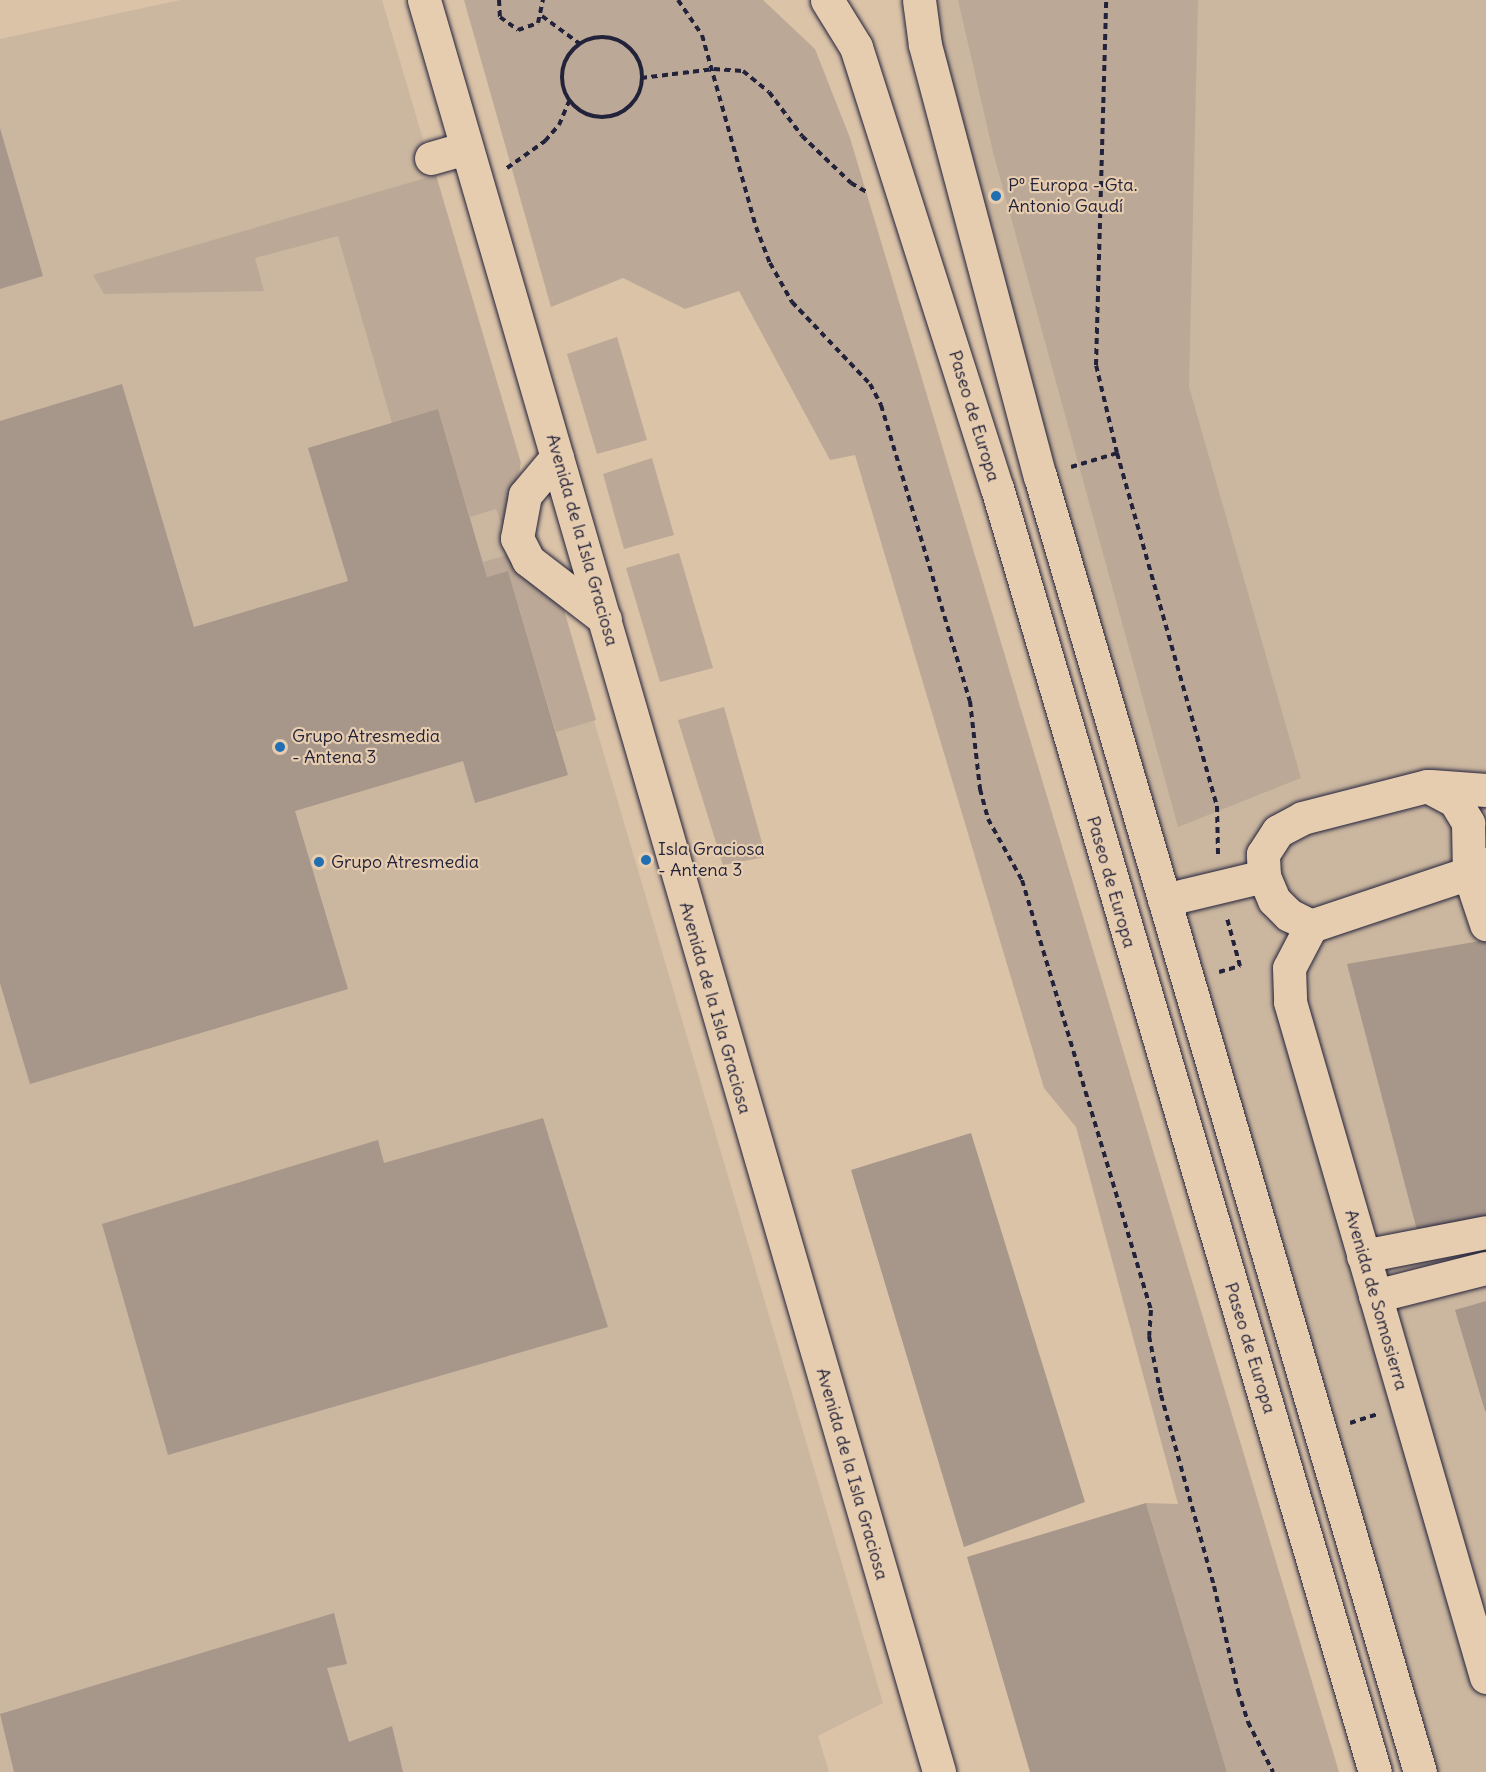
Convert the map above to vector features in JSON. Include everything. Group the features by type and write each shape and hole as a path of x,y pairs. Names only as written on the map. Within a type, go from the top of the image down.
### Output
{"main road":[{"name":"Avenida de la Isla Graciosa","path":"424,0 605,619 702,967 939,1772"},
{"name":"Paseo de Europa","path":"827,0 856,47 997,488 1375,1772"},
{"path":"919,0 926,45 1040,476 1420,1772"},
{"path":"431,158 467,148"},
{"path":"557,457 525,495 517,538 528,560 605,619"},
{"path":"1477,868 1311,926 1289,915 1274,900 1264,876 1263,854 1278,831 1302,818 1427,786 1486,790"},
{"path":"1427,786 1455,801 1468,823 1486,924"},
{"path":"1164,900 1264,876"},
{"name":"Avenida de Somosierra","path":"1311,926 1289,968 1290,1002 1484,1663"},
{"path":"1363,1256 1486,1232"},
{"path":"1375,1296 1486,1268"}],"path":[{"path":"499,0 500,17 510,28 532,28 542,16 543,0"},
{"path":"678,0 702,35 714,69 756,227 770,263 792,302 824,340 864,377 881,405 969,701 980,789 988,819 1022,880 1151,1310 1149,1336 1161,1395 1214,1586 1238,1691 1248,1722 1273,1772"},
{"path":"1106,0 1096,365 1117,453 1217,806 1219,887 1240,966 1187,982"},
{"path":"542,16 580,44"},
{"path":"596,37 621,42 638,61 642,78 631,103 609,116 583,112 570,100 562,83 566,58 580,44 596,37"},
{"path":"642,78 714,69 743,71 769,92 802,136 851,183 870,194"},
{"path":"505,170 545,141 559,125 570,100"},
{"path":"1040,476 1117,453"}],"shaded area":[{"name":"Grupo Atresmedia","path":"180,0 382,0 883,1703 818,1736 829,1772 0,1772 0,39"},
{"path":"464,0 763,0 815,49 850,138 1339,1772 1227,1772 1146,1503 1178,1504 1076,1127 1044,1088 855,455 830,460 739,291 685,309 623,278 551,307"},
{"path":"919,0 1486,0 1486,1772 1420,1772"},
{"path":"958,0 1198,0 1189,387 1301,778 1178,827 993,152"},
{"path":"436,175 521,463 503,527 496,509 470,517 438,409 392,423 338,236 255,258 264,291 104,294 93,275"},
{"path":"617,337 647,440 597,454 567,354"},
{"path":"652,458 674,535 624,549 603,474"},
{"path":"514,553 562,603 596,720 556,732 508,571 487,577 483,562"},
{"path":"679,553 713,668 660,682 626,568"},
{"path":"724,707 766,857 723,865 678,720"}],"building":[{"path":"0,128 43,276 0,289"},
{"name":"Grupo Atresmedia - Antena 3","path":"122,384 194,627 348,581 308,448 438,409 487,577 508,571 568,775 475,803 463,761 295,811 348,989 30,1084 0,983 0,421"},
{"path":"1486,940 1486,1225 1419,1238 1347,964"},
{"path":"543,1118 608,1327 168,1455 102,1224 378,1140 384,1163"},
{"path":"971,1133 1085,1502 964,1547 851,1170"},
{"path":"1486,1301 1486,1411 1485,1411 1455,1310"},
{"path":"1146,1503 1227,1772 1030,1772 967,1557"},
{"path":"334,1613 347,1664 327,1668 349,1742 392,1726 403,1772 14,1772 0,1714"}],"place":[{"name":"Pº Europa - Gta. Antonio Gaudí","path":"996,196"},
{"name":"Grupo Atresmedia - Antena 3","path":"280,747"},
{"name":"Isla Graciosa - Antena 3","path":"646,860"},
{"name":"Grupo Atresmedia","path":"319,862"}]}
